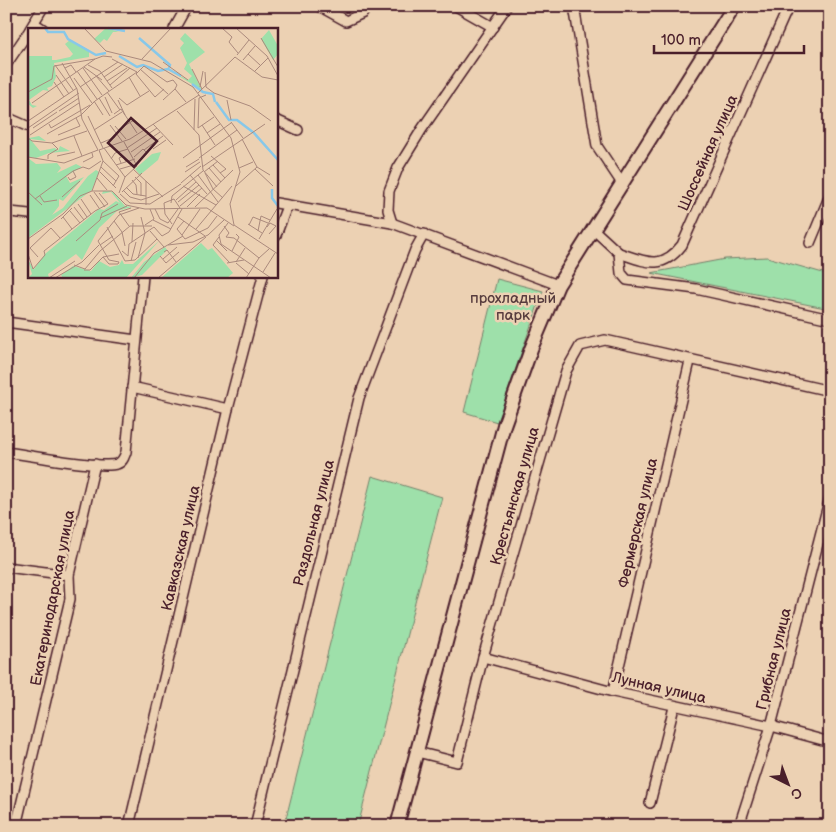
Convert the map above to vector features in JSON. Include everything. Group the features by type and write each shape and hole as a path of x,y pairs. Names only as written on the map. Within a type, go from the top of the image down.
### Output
{"main road":[{"path":"397,826 504,425 531,349 558,285 623,185 734,6"}],"street":[{"path":"31,28 44,6"},
{"path":"175,28 187,6"},
{"path":"319,6 346,21 363,13 367,6"},
{"path":"456,6 493,27"},
{"path":"392,223 388,210 389,191 398,168 422,129 507,6"},
{"path":"574,6 597,146 623,185"},
{"name":"Шоссейная улица","path":"619,252 645,261 660,262 672,258 682,246 786,12 786,6"},
{"path":"6,65 28,32"},
{"path":"6,117 28,127"},
{"path":"278,121 298,130"},
{"path":"810,243 830,195"},
{"path":"278,204 392,223 558,285"},
{"path":"278,230 287,206"},
{"path":"10,212 28,214"},
{"path":"594,230 619,252 623,276 632,281 696,289 830,319"},
{"name":"Раздольная улица","path":"254,826 359,398 415,250 424,234"},
{"path":"6,452 96,464 119,463 126,452 143,278"},
{"name":"Кавказская улица","path":"129,826 228,409 262,278"},
{"path":"6,322 136,340"},
{"name":"Крестьянская улица","path":"417,752 457,762 483,657 566,371 580,346 605,340 690,360"},
{"path":"690,360 830,390"},
{"name":"Фермерская улица","path":"613,692 690,360"},
{"path":"132,387 228,409"},
{"name":"Екатеринодарская улица","path":"16,826 70,599 69,576 96,464"},
{"name":"Грибная улица","path":"739,826 771,726 830,497"},
{"path":"6,567 69,576"},
{"name":"Лунная улица","path":"483,657 674,707 771,726 830,742"},
{"path":"650,803 674,707"}],"green space":[{"path":"767,257 830,275 830,309 651,273 725,259"},
{"name":"прохладный парк","path":"497,279 543,291 497,422 464,412"},
{"path":"372,476 442,497 358,826 284,826"}]}
